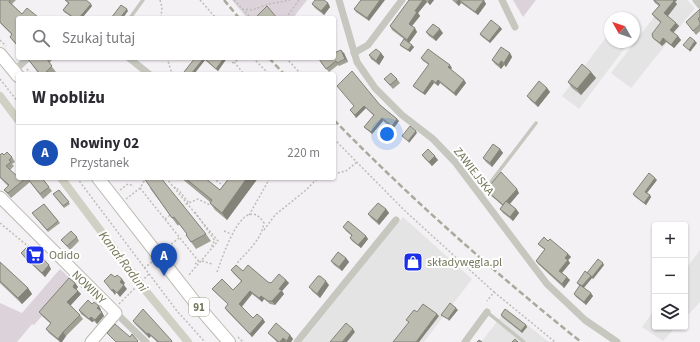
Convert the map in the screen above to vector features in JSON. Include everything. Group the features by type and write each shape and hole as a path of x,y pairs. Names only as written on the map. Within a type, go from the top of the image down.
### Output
{"main road":[{"path":"0,54 16,74"},
{"name":"91","path":"100,180 197,305 229,342"}],"street":[{"name":"ZAWIEJSKA","path":"339,0 354,53 361,68 375,88 402,115 433,139 444,150 547,284 585,320 617,342"},
{"path":"354,53 368,45 402,0"},
{"path":"502,0 515,27"},
{"path":"696,0 700,5"},
{"path":"18,72 26,60"},
{"path":"132,60 147,72"},
{"name":"NOWINY","path":"0,197 116,310 146,342"},
{"path":"297,342 396,220"},
{"path":"91,342 116,310"},
{"path":"465,342 487,312"}],"lane":[{"path":"131,16 143,0"},
{"path":"480,195 536,123"},
{"path":"487,312 524,342"}],"path":[{"path":"160,0 162,7 161,16"},
{"path":"200,0 214,16"},
{"path":"234,0 249,16"},
{"path":"242,9 252,10 269,4 290,0"},
{"path":"287,16 299,0"},
{"path":"168,60 171,72"},
{"path":"238,60 233,62 242,72"},
{"path":"255,60 267,72"},
{"path":"288,60 300,72"},
{"path":"0,79 16,99"},
{"path":"336,141 404,210 494,292 555,342"},
{"path":"336,174 346,171 357,162"},
{"path":"78,180 177,311 205,342"},
{"path":"127,198 140,188 145,180"},
{"path":"168,180 218,241 188,276"},
{"path":"215,180 224,188 228,183"},
{"path":"217,272 231,234 241,221 249,215 269,180"},
{"path":"237,263 256,242 275,215 316,180"},
{"path":"120,190 128,184 134,186"},
{"path":"140,188 200,262"},
{"path":"182,206 198,199 210,205 215,199"},
{"path":"249,215 254,214 262,219 264,223 263,231"},
{"path":"165,219 170,215"},
{"path":"0,223 30,247"},
{"path":"224,231 231,234"},
{"path":"166,248 180,238"},
{"path":"144,268 153,261"},
{"path":"195,264 200,262 212,264"},
{"path":"116,310 134,288 146,279 149,274"},
{"path":"487,301 494,292"}],"shaded area":[{"path":"232,0 307,0 295,16 245,16"},
{"path":"513,0 536,0 523,17"},
{"path":"667,0 687,0 695,8 631,88 611,73 630,48 640,48 640,35"},
{"path":"604,40 604,48 624,49 579,109 562,96"},
{"path":"403,217 472,279 424,342 302,342"},
{"path":"700,250 700,302 688,315 688,294 688,266"},
{"path":"60,269 73,281 17,342 0,342 0,303 22,313"},
{"path":"507,309 549,342 481,342"},
{"path":"652,313 652,330 673,330 663,341 642,327"}],"building":[{"path":"0,0 10,0 9,2 22,14 27,8 37,16 16,16 16,44 10,37 12,34 0,22"},
{"path":"65,0 86,0 91,4 81,16 71,16 63,10 69,3"},
{"path":"315,0 324,0 328,3 321,11 312,4"},
{"path":"361,0 380,0 367,18 354,9"},
{"path":"409,0 423,0 415,11 417,12 409,24 415,28 407,40 390,26"},
{"path":"459,0 484,0 475,12"},
{"path":"654,0 674,1 664,13 676,23 670,30 678,36 671,45 663,38 660,43 653,38 652,34 661,22 652,14 660,5"},
{"path":"121,5 127,9 122,16 113,16"},
{"path":"267,6 275,16 257,16"},
{"path":"700,9 700,17 698,19 700,25 693,31 686,22"},
{"path":"491,20 500,27 489,41 480,34"},
{"path":"433,24 440,29 433,37 426,32"},
{"path":"690,37 695,41 689,50 683,45"},
{"path":"404,39 412,45 408,50 400,45"},
{"path":"501,47 510,53 504,63 501,61 499,65 492,60"},
{"path":"376,49 381,53 376,61 369,55"},
{"path":"428,49 450,65 448,67 464,80 454,93 438,80 436,83 432,80 423,93 413,86 429,64 421,58"},
{"path":"341,50 345,59 337,63 336,61 326,69 320,60 336,60 336,52"},
{"path":"29,60 48,60 52,66 46,72 38,72"},
{"path":"193,60 202,60 193,72 184,72"},
{"path":"206,60 223,60 216,69"},
{"path":"582,64 591,72 577,89 568,82"},
{"path":"352,71 380,105 397,119 392,126 382,118 371,132 364,127 374,115 364,106 355,115 350,110 354,106 337,86"},
{"path":"391,73 397,79 390,85 384,79"},
{"path":"539,81 547,88 535,103 527,96"},
{"path":"410,126 416,131 408,141 402,136"},
{"path":"493,144 500,149 490,163 483,158"},
{"path":"428,149 435,156 429,162 422,155"},
{"path":"7,152 12,157 9,160 11,162 6,166 16,175 16,180 24,180 8,193 4,190 9,185 0,177 0,155 2,153 4,155"},
{"path":"501,172 517,189 503,205 486,190"},
{"path":"649,173 655,178 645,192 650,195 644,203 633,194"},
{"path":"29,180 44,180 49,187 40,194"},
{"path":"145,180 163,180 206,234 191,242 174,217 172,218"},
{"path":"187,180 208,180 220,190 228,180 246,180 222,213 210,203 212,200"},
{"path":"59,190 69,202 63,206 53,194"},
{"path":"506,201 516,209 510,217 500,209"},
{"path":"378,203 386,209 377,221 368,214"},
{"path":"44,204 58,221 47,230 32,213"},
{"path":"348,221 366,236 358,245 350,238 352,235 343,227"},
{"path":"71,231 77,237 67,246 61,240"},
{"path":"544,237 548,241 550,239 568,254 565,258 568,260 559,271 567,277 562,284 536,261 545,249 538,244"},
{"path":"28,246 36,253 37,252 49,265 42,273 21,253"},
{"path":"338,252 346,258 339,267 331,261"},
{"path":"598,259 603,263 592,277 587,273"},
{"path":"0,262 28,288 18,298 0,281"},
{"path":"236,265 243,271 248,265 271,283 279,274 286,280 279,289 282,290 272,301 268,301 261,296 259,298 250,291 239,304 253,318 257,314 263,319 250,334 225,308 228,304 212,289 222,279 233,290 242,281 231,270"},
{"path":"585,271 591,276 582,286 577,283"},
{"path":"111,274 115,277 117,275 122,279 120,282 124,285 117,293 113,289 112,291 104,281"},
{"path":"318,276 326,281 317,294 309,287"},
{"path":"69,278 75,283 73,287 78,291 67,302 80,315 58,339 46,329 51,323 39,312"},
{"path":"580,285 591,293 584,302 574,294"},
{"path":"88,300 92,304 94,302 99,306 97,308 102,312 95,320 91,317 89,319 79,310"},
{"path":"450,303 456,308 448,319 441,315"},
{"path":"423,304 437,314 416,342 393,342 409,322 406,320 414,310 417,312"},
{"path":"143,309 172,341 171,342 159,342 148,333 147,334 133,321"},
{"path":"505,309 526,325 521,331 501,315"},
{"path":"276,323 290,335 287,341 283,338 279,342 268,333"},
{"path":"346,323 353,329 342,342 330,342"},
{"path":"115,324 130,337 132,334 138,341 116,342 107,333"}],"waterway":[{"name":"Kanał Raduni","path":"0,96 16,117"},
{"name":"Kanał Raduni","path":"62,180 145,290 188,342"}],"railway":[{"path":"224,0 237,16"},
{"path":"271,60 282,72"},
{"path":"336,122 423,207 454,235 581,342"}],"place":[{"name":"Odido","path":"35,255"},
{"name":"składywęgla.pl","path":"413,262"},
{"name":"Nowiny 02","path":"164,276"}]}
